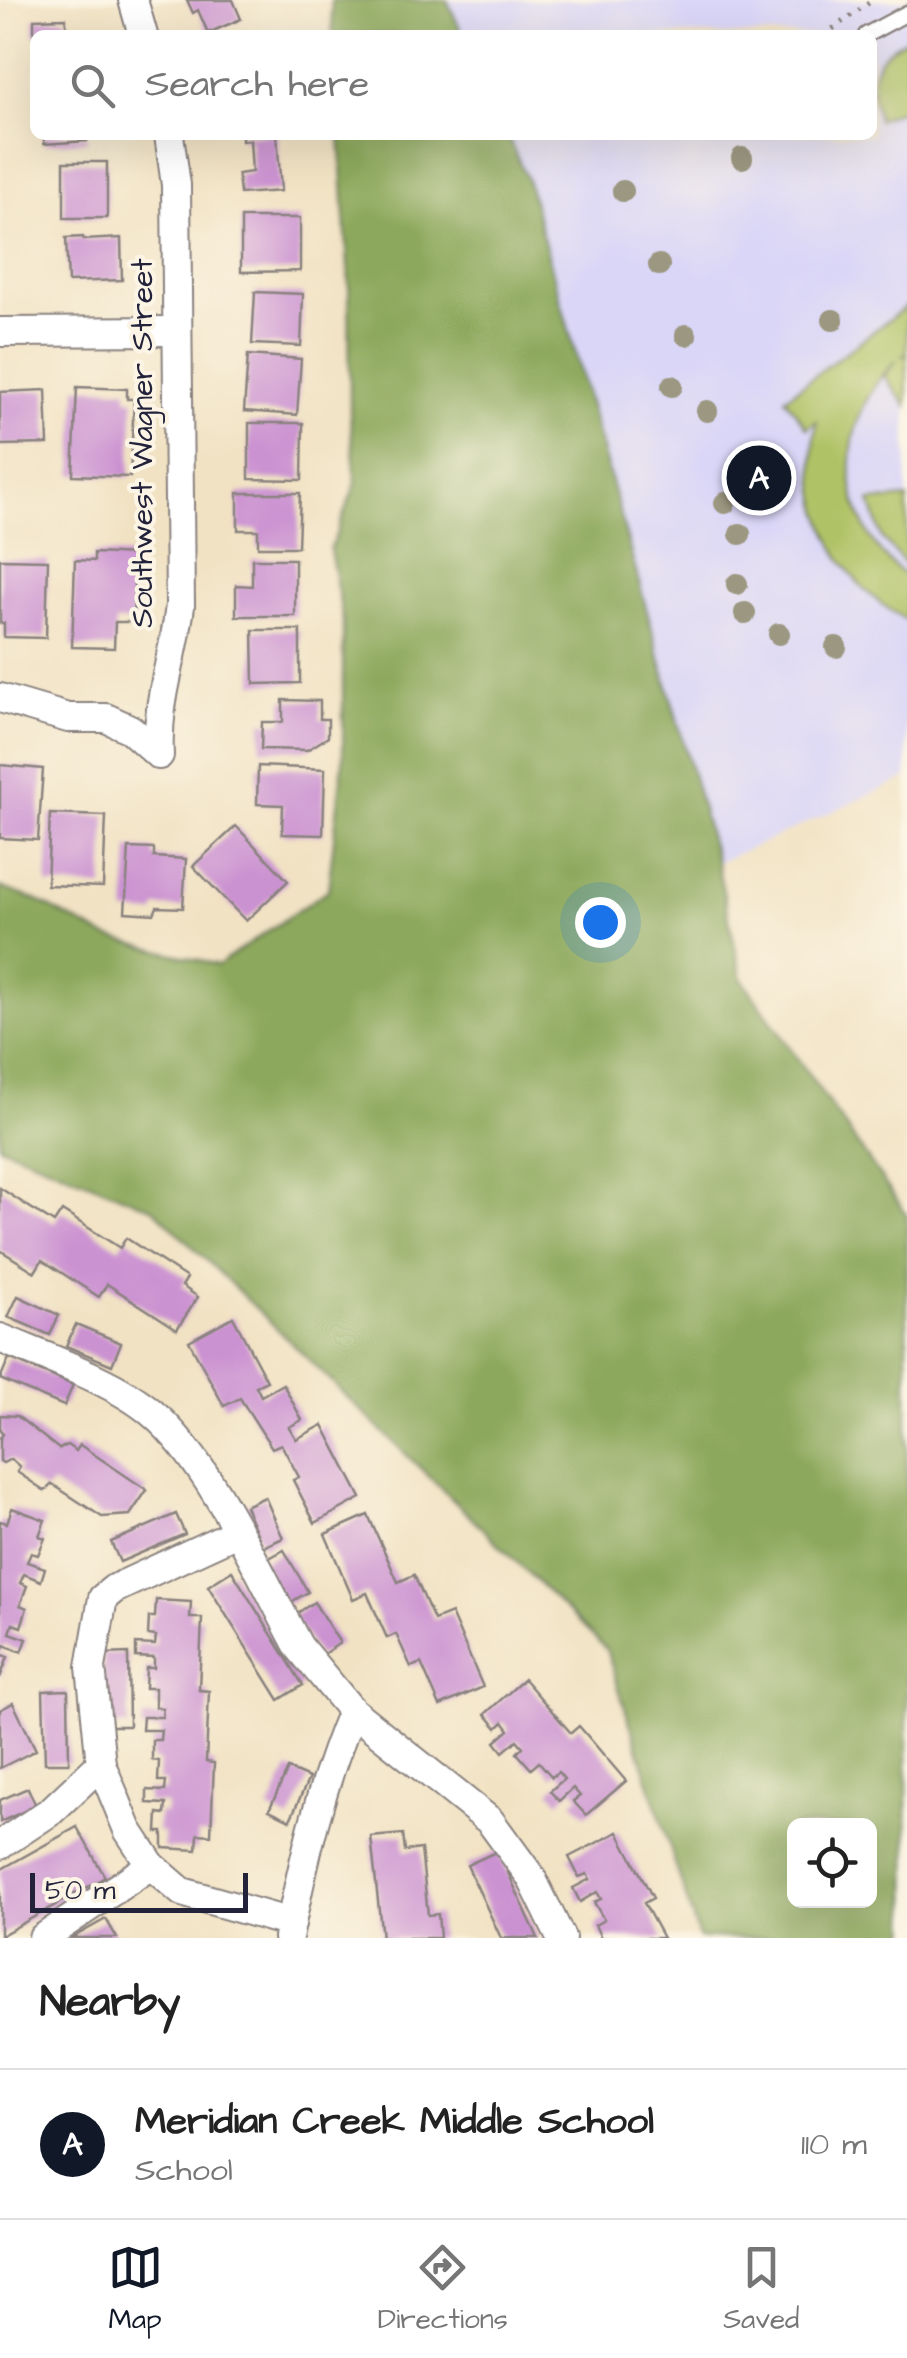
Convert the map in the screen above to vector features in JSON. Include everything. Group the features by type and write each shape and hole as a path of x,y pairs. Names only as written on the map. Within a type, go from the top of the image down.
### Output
{"street":[{"path":"132,0 141,30"},
{"name":"Southwest Wagner Street","path":"0,698 68,718 106,718 130,729 159,755 157,719 176,645 180,605 176,185 170,140"},
{"path":"0,332 176,331"},
{"path":"0,1338 124,1394 152,1412 197,1465 238,1532 299,1647 352,1711 490,1821 531,1876 560,1938"},
{"path":"238,1532 114,1588 103,1598 91,1667 101,1764 128,1830 151,1865 182,1892 290,1930 315,1811 352,1711"},
{"path":"0,1845 51,1812 101,1764"},
{"path":"43,1938 151,1865"}],"lane":[{"path":"876,30 907,14"}],"path":[{"path":"831,30 873,0"}],"shaded area":[{"path":"447,0 907,0 907,778 717,863 527,179 509,140 877,140 877,30 461,30"}],"green space":[{"path":"331,0 447,0 461,30 333,30"},
{"path":"907,39 907,107 878,120 877,65 894,46"},
{"path":"340,140 509,140 527,179 717,863 742,979 907,1215 907,1938 699,1938 606,1649 154,1209 0,1146 0,887 36,900 106,937 218,965 328,890 343,760 343,621 330,550 356,483"},
{"path":"907,306 907,352 902,356 907,354 907,406 884,376 896,361 875,385 861,413 853,442 851,472 855,501 866,529 883,555 907,577 907,620 881,604 842,561 820,509 814,451 817,421 807,428 785,398"},
{"path":"907,498 907,566 882,538 870,501"}],"building":[{"path":"187,0 233,0 241,19 207,30 198,10 193,13"},
{"path":"66,18 66,30 34,30 34,19"},
{"path":"44,140 87,140 87,141 44,144"},
{"path":"250,140 277,140 281,191 240,194 238,174 252,172"},
{"path":"64,162 107,162 107,218 64,218"},
{"path":"241,218 300,218 300,271 241,272"},
{"path":"66,238 121,238 122,280 68,282"},
{"path":"255,292 303,294 301,346 252,344"},
{"path":"248,355 301,359 297,415 244,411"},
{"path":"77,387 127,389 127,399 134,399 130,477 73,475"},
{"path":"46,390 48,444 0,445 0,392"},
{"path":"249,423 303,423 302,480 249,479"},
{"path":"238,493 300,493 298,547 258,547 258,530 238,530"},
{"path":"94,553 135,555 133,622 115,622 114,648 72,647 75,560 94,561"},
{"path":"0,559 48,560 46,638 4,637 4,623 0,623"},
{"path":"252,559 295,559 295,616 236,616 236,585 252,586"},
{"path":"253,630 300,630 300,683 254,684"},
{"path":"283,700 320,701 320,719 328,719 328,737 307,750 261,749 262,722 283,722"},
{"path":"0,765 43,769 38,840 0,838"},
{"path":"258,766 325,769 323,835 282,834 283,805 257,804"},
{"path":"50,814 106,816 103,887 47,885"},
{"path":"236,826 288,881 246,921 193,866"},
{"path":"129,848 154,849 154,857 186,859 183,908 157,907 154,914 125,912"},
{"path":"0,1188 54,1223 62,1211 120,1248 126,1238 187,1278 182,1286 198,1297 177,1329 107,1284 99,1297 42,1260 35,1272 0,1250"},
{"path":"18,1296 59,1315 50,1335 8,1317"},
{"path":"233,1317 267,1381 256,1386 261,1396 283,1384 302,1420 289,1427 296,1439 323,1425 361,1498 315,1523 293,1480 299,1477 281,1444 272,1448 240,1398 224,1406 189,1341"},
{"path":"76,1324 121,1343 112,1365 66,1346"},
{"path":"9,1358 73,1385 64,1406 0,1379"},
{"path":"0,1415 17,1416 59,1449 67,1445 76,1451 80,1445 147,1490 130,1515 102,1517 52,1484 45,1491 17,1472 20,1467 11,1459 0,1461"},
{"path":"265,1497 283,1538 263,1547 245,1506"},
{"path":"12,1508 45,1520 39,1536 45,1538 38,1555 31,1553 27,1562 45,1568 41,1581 24,1574 20,1583 27,1586 20,1605 27,1608 21,1627 13,1624 10,1633 27,1639 22,1652 4,1645 1,1654 8,1657 0,1678 0,1521 7,1523"},
{"path":"176,1514 185,1534 120,1562 111,1542"},
{"path":"368,1515 398,1582 414,1575 434,1620 451,1613 483,1687 440,1706 421,1663 411,1667 396,1634 387,1638 367,1593 353,1599 325,1534"},
{"path":"284,1550 308,1592 286,1605 262,1562"},
{"path":"232,1571 303,1685 279,1700 208,1586"},
{"path":"156,1600 191,1602 190,1618 202,1618 199,1690 209,1691 206,1762 214,1763 211,1835 198,1834 197,1850 163,1848 163,1832 157,1832 158,1813 165,1814 166,1804 147,1803 147,1790 165,1791 166,1781 158,1781 159,1761 152,1760 152,1740 160,1740 161,1730 142,1730 143,1717 162,1717 163,1708 155,1707 155,1688 145,1688 146,1668 154,1668 154,1658 136,1657 136,1644 155,1645 156,1636 148,1635 149,1617 155,1617"},
{"path":"314,1602 340,1643 319,1657 293,1616"},
{"path":"128,1653 129,1726 105,1726 103,1654"},
{"path":"524,1679 571,1733 579,1726 626,1781 586,1815 573,1801 580,1796 573,1788 559,1801 550,1791 564,1779 558,1772 552,1777 539,1762 531,1769 517,1753 523,1747 517,1740 503,1752 495,1742 509,1730 503,1722 497,1728 485,1714"},
{"path":"68,1690 69,1763 45,1763 43,1691"},
{"path":"13,1703 36,1750 0,1768 0,1710"},
{"path":"288,1769 309,1778 290,1820 269,1810"},
{"path":"28,1788 36,1806 0,1822 0,1800"},
{"path":"77,1827 105,1877 0,1936 0,1870"},
{"path":"618,1832 653,1898 644,1903 663,1938 601,1938 595,1925 604,1920 594,1902 601,1899 597,1892 580,1902 573,1888 590,1879 587,1874 579,1877 569,1857"},
{"path":"403,1834 405,1851 421,1849 428,1915 438,1914 440,1938 382,1938 371,1837"},
{"path":"498,1851 538,1938 501,1938 467,1865"},
{"path":"106,1919 117,1938 72,1938"}],"place":[{"name":"Meridian Creek Middle School","path":"759,478"}]}
